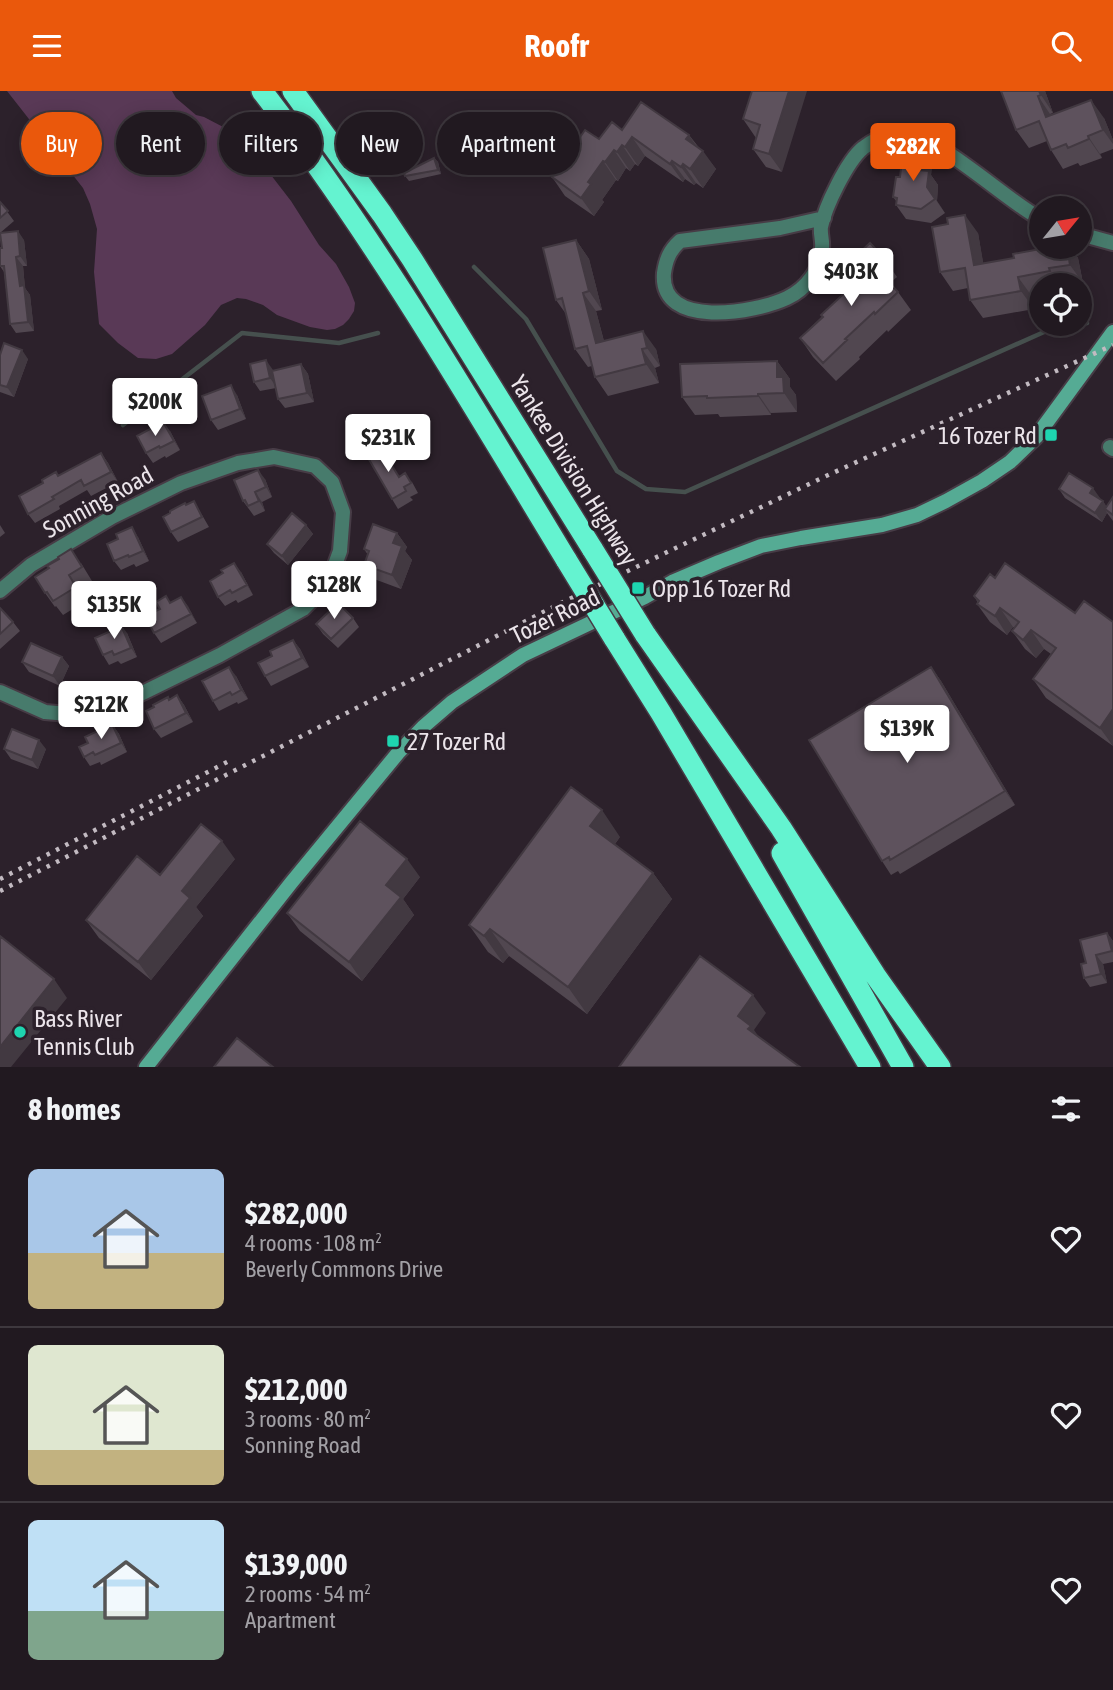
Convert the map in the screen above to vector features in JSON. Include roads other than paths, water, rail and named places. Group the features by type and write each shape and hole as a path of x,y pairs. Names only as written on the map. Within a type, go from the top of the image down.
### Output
{"highway":[{"path":"262,91 392,275 661,713 869,1066"},
{"name":"Yankee Division Highway","path":"293,91 412,259 780,850 903,1067"},
{"path":"645,634 781,828 876,975 940,1067"}],"main road":[{"name":"Tozer Road","path":"146,1067 381,774 424,727 452,702 523,655 707,567 761,546 882,524 917,515 946,502 1010,462 1036,437 1113,332"}],"street":[{"path":"824,218 780,228 680,241 671,249 664,270 664,288 671,300 687,309 733,312 787,298 807,285 819,267 822,249 820,229 824,218 827,207 847,166 862,148 894,132 910,133 929,141 1029,211"},
{"path":"1092,238 1113,243"},
{"name":"Sonning Road","path":"0,591 31,565 112,517 181,483 238,463 274,457 315,465 332,482 342,512 340,551 328,584 303,609 220,655 114,707 80,715 45,712 0,692"}],"waterway":[{"path":"474,267 526,319 617,471 646,489 685,492 1035,336"},
{"path":"123,425 242,333 339,343 378,333"}],"railway":[{"path":"0,891 561,603 826,476 1113,345"},
{"path":"0,879 233,759"}],"place":[{"name":"16 Tozer Rd","path":"1051,435"},
{"name":"Opp 16 Tozer Rd","path":"638,588"},
{"name":"27 Tozer Rd","path":"393,741"},
{"name":"Bass River Tennis Club","path":"20,1032"}]}
